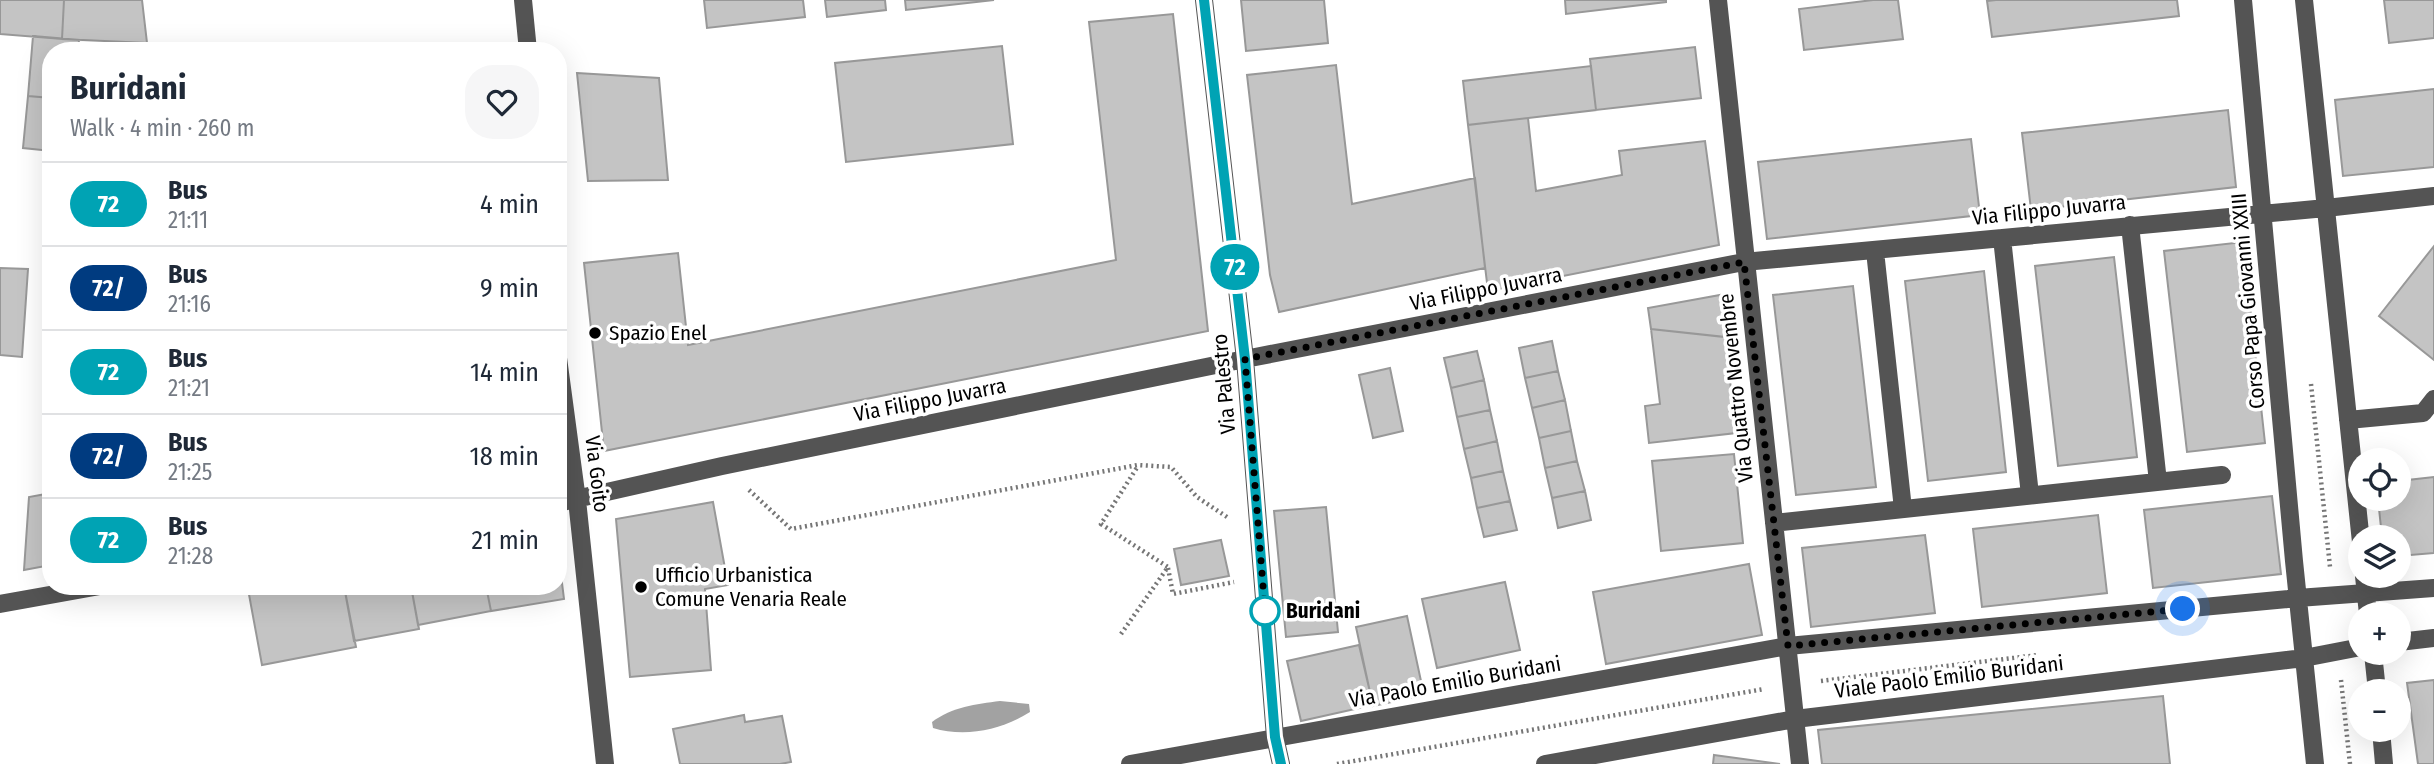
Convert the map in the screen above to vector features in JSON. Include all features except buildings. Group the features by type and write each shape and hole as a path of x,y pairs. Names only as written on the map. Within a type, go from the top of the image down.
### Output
{"street":[{"path":"523,0 527,42"},
{"name":"Via Palestro","path":"1205,0 1245,359 1275,737 1281,764"},
{"name":"Via Quattro Novembre","path":"1718,0 1744,262 1800,764"},
{"name":"Corso Papa Giovanni XXIII","path":"2243,0 2315,764"},
{"path":"2304,0 2359,525"},
{"name":"Via Filippo Juvarra","path":"567,501 722,466 1245,359 1744,262 2434,196"},
{"path":"2130,225 2158,482"},
{"path":"2002,238 2030,495"},
{"path":"1875,251 1903,509"},
{"path":"2348,419 2423,413 2434,399"},
{"name":"Via Goito","path":"567,421 578,499 605,764"},
{"path":"1774,523 2222,475"},
{"path":"2365,588 2367,602"},
{"name":"Viale Paolo Emilio Buridani","path":"1788,646 2298,598 2434,588"},
{"path":"0,604 50,595"},
{"path":"2411,641 2434,638"},
{"name":"Via Paolo Emilio Buridani","path":"1130,764 1788,646"},
{"name":"Viale Paolo Emilio Buridani","path":"1545,764 1796,719 2304,658 2348,650"},
{"path":"2382,742 2385,764"}],"path":[{"path":"722,466 791,529 1138,465 1171,467 1197,497 1226,517 1258,517"},
{"path":"1138,465 1101,524 1168,567 1172,594 1263,577"},
{"path":"1121,634 1168,567"}],"shaded area":[{"path":"1000,701 1029,704 1030,712 1008,724 983,730 958,732 933,728 932,722 948,713 973,705"}],"bus line":[{"name":"72","path":"1204,0 1245,359 1275,737 1281,764"}],"place":[{"name":"Spazio Enel","path":"595,333"},
{"name":"Ufficio Urbanistica Comune Venaria Reale","path":"641,587"},
{"name":"Buridani","path":"1265,611"}],"route":[{"path":"1265,611 1245,359 1744,262 1788,646 2183,609"}]}
